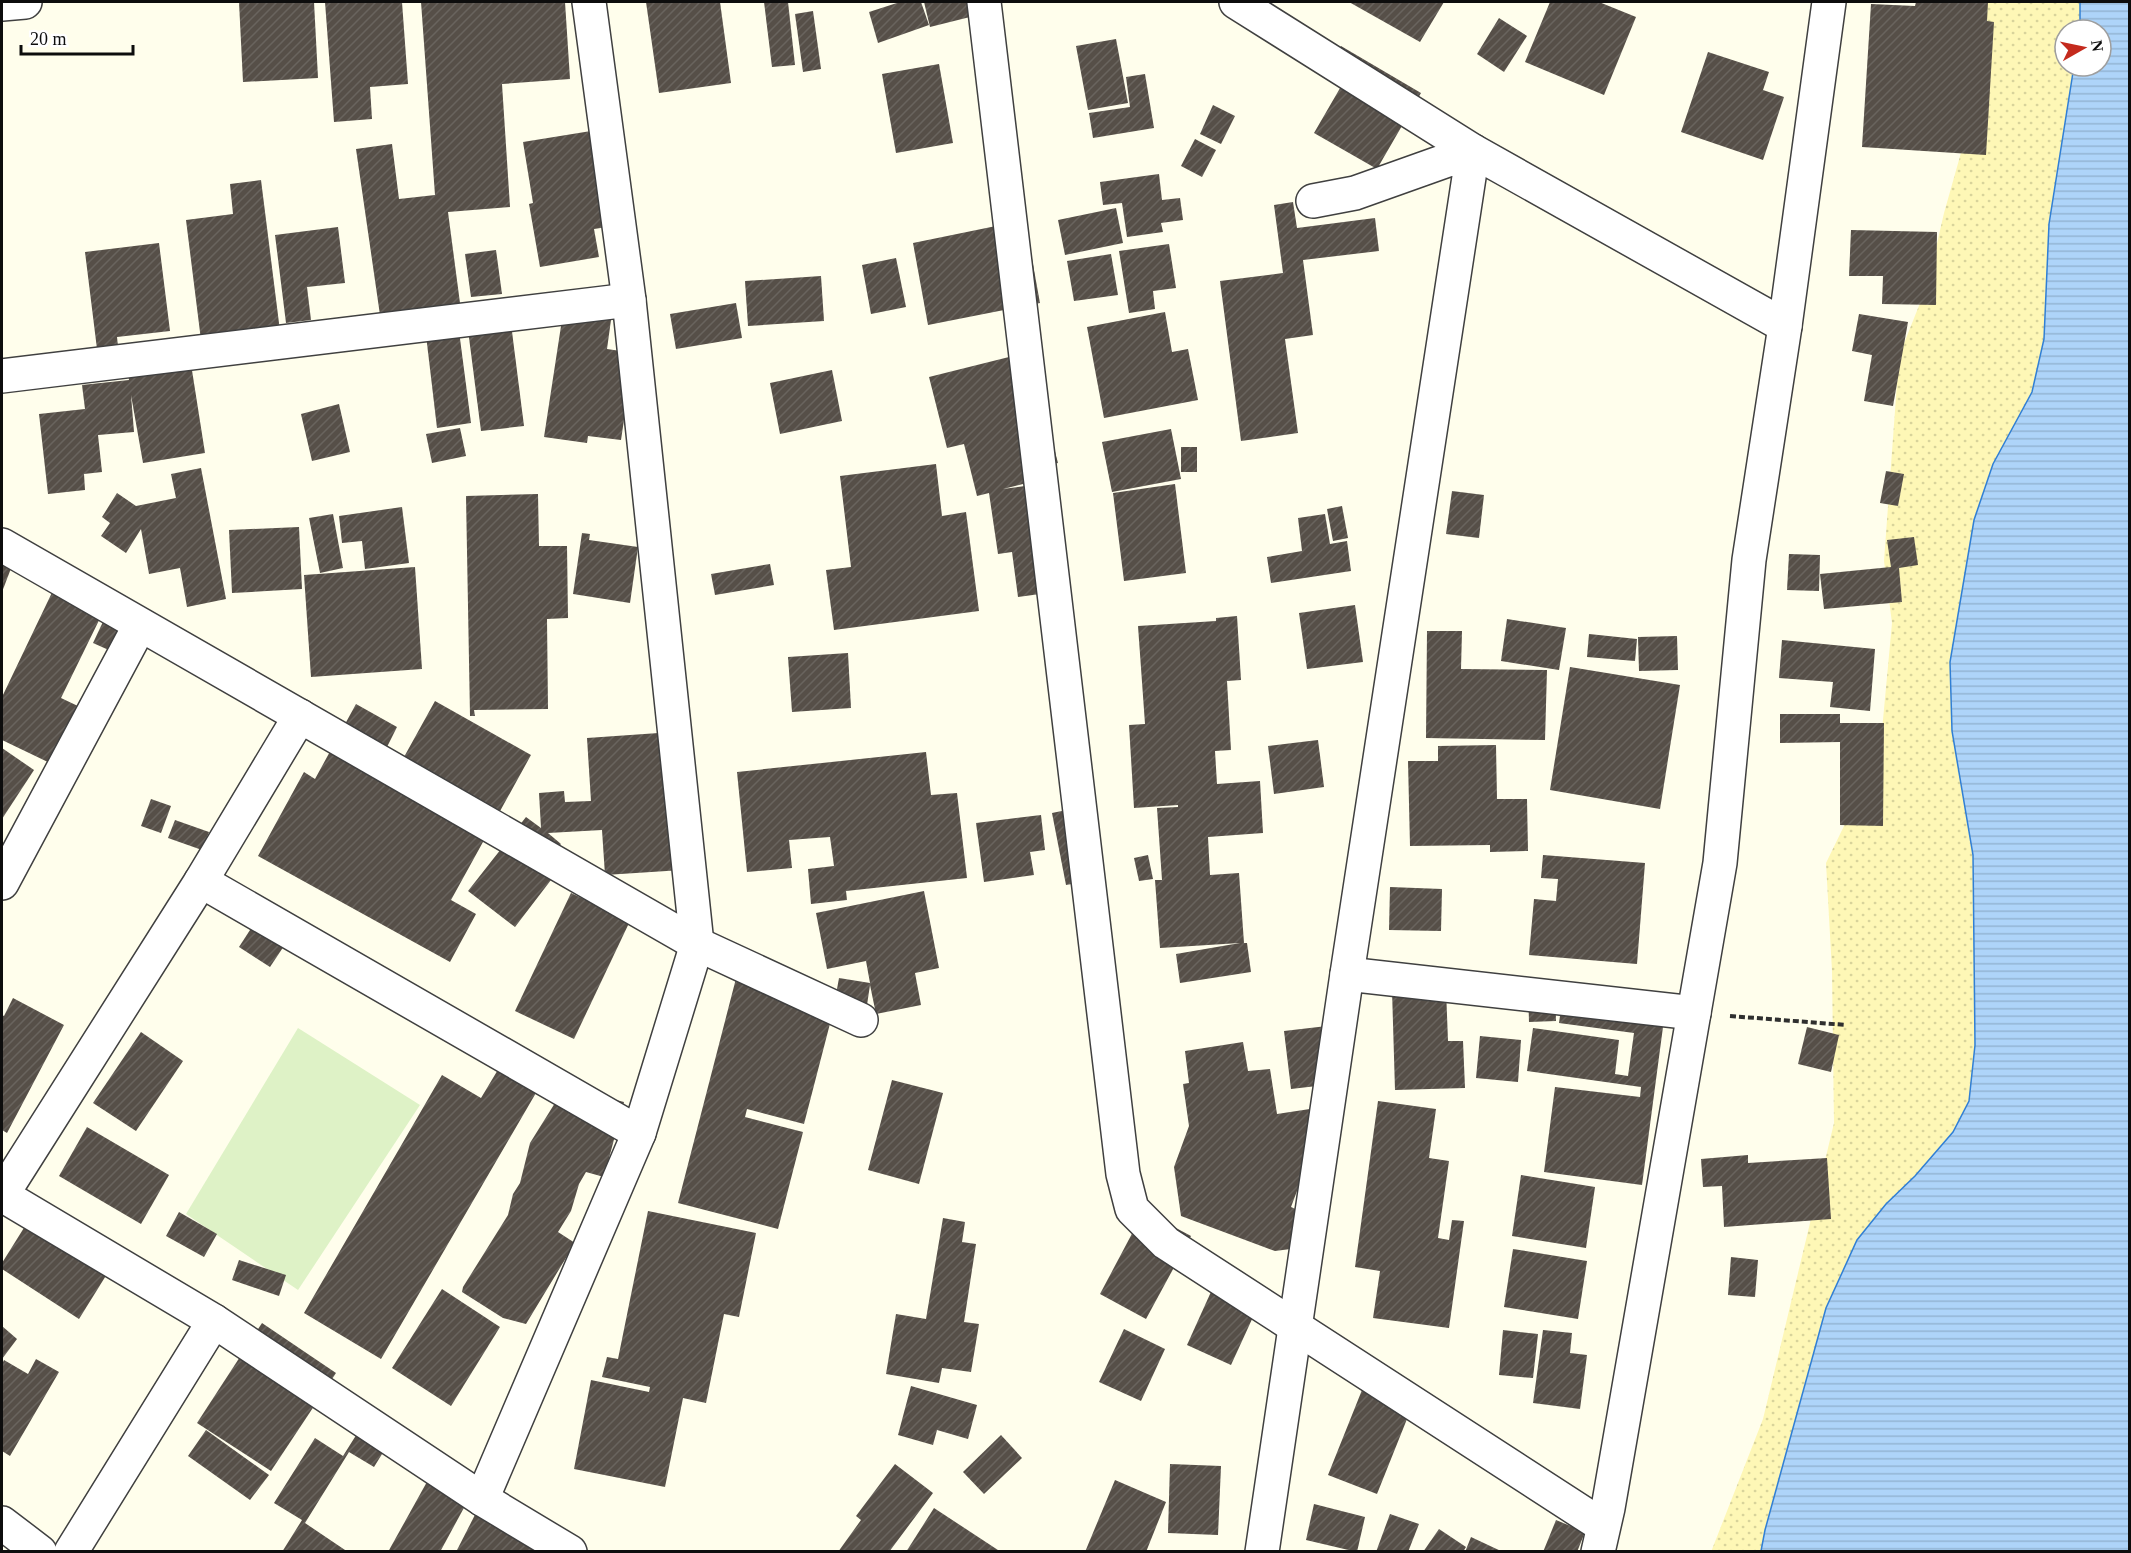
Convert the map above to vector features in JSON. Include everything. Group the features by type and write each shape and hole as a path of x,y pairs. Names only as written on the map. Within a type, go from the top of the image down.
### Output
{"street":[{"path":"2,4 25,2"},
{"path":"482,1498 639,1133 697,944 629,300 589,2"},
{"path":"984,2 1123,1174 1132,1209 1167,1243 1295,1326 1601,1539 1720,863 1749,560 1785,326 1829,2"},
{"path":"1236,2 1272,11 1473,151 1785,326"},
{"path":"1262,1551 1347,974 1473,151"},
{"path":"1313,201 1355,193 1473,151"},
{"path":"2,376 629,300"},
{"path":"2,545 697,944 861,1020"},
{"path":"2,883 140,625"},
{"path":"300,716 201,881 2,1195 214,1321 482,1498 570,1551"},
{"path":"201,881 639,1133"},
{"path":"1347,974 1694,1013"},
{"path":"71,1551 214,1321"},
{"path":"2,1523 40,1551"}],"path":[{"path":"1694,1013 1846,1025"}],"sand":[{"path":"1981,2 2080,2 2080,18 2053,18 2053,78 2072,78 2049,224 2044,339 2032,392 1974,520 1950,662 1952,731 1973,855 1975,1046 1969,1101 1953,1131 1915,1176 1886,1204 1857,1240 1826,1308 1761,1551 1711,1552 1763,1419 1834,1123 1832,971 1826,863 1880,752 1892,623 1884,561 1899,356 1928,283 1944,213 1966,135"}],"green space":[{"path":"298,1028 420,1105 298,1290 186,1214"}],"water":[{"path":"2080,2 2130,2 2129,1551 1761,1551 1826,1308 1857,1240 1886,1204 1915,1176 1953,1132 1969,1101 1975,1045 1973,855 1952,731 1950,662 1974,520 1993,464 2032,392 2044,339 2049,224 2072,78 2113,78 2113,18 2080,18"}],"building":[{"path":"239,2 314,2 318,78 243,82"},
{"path":"325,2 402,2 408,84 370,87 372,119 334,122"},
{"path":"421,2 565,2 570,79 502,84 510,207 448,212 460,303 380,315 356,149 392,144 399,199 435,195"},
{"path":"646,2 720,2 731,83 659,93"},
{"path":"764,2 788,2 795,65 772,67"},
{"path":"900,2 921,2 929,25 878,43 869,12"},
{"path":"924,2 979,2 982,14 930,27"},
{"path":"1349,2 1444,2 1420,42"},
{"path":"1550,2 1599,2 1636,17 1604,95 1525,62"},
{"path":"1916,2 1988,2 1987,21 1994,22 1986,155 1862,147 1871,4 1915,6"},
{"path":"813,11 821,69 803,72 795,14"},
{"path":"1499,18 1527,36 1504,72 1477,54"},
{"path":"1116,39 1128,103 1088,110 1076,46"},
{"path":"1341,46 1421,93 1377,169 1314,133 1343,83 1325,73"},
{"path":"1708,52 1769,72 1763,90 1784,97 1763,160 1681,132"},
{"path":"939,64 953,143 896,153 882,74"},
{"path":"1145,74 1154,128 1093,138 1089,113 1130,107 1126,77"},
{"path":"1213,105 1235,116 1221,144 1200,134"},
{"path":"591,131 614,226 594,229 599,257 540,267 529,204 533,203 523,142"},
{"path":"1195,139 1216,150 1202,177 1181,166"},
{"path":"1159,174 1162,200 1180,198 1183,220 1161,223 1163,232 1127,237 1122,203 1103,205 1100,182"},
{"path":"261,180 280,331 201,340 186,220 233,214 230,184"},
{"path":"1293,202 1297,228 1375,218 1379,251 1303,260 1313,335 1285,339 1298,433 1241,441 1220,281 1283,273 1274,205"},
{"path":"1116,208 1123,243 1065,255 1058,220"},
{"path":"1025,220 1040,303 928,325 913,243"},
{"path":"338,227 345,283 307,287 311,320 286,323 275,235"},
{"path":"1851,230 1937,232 1936,305 1882,304 1883,276 1849,276"},
{"path":"159,243 170,331 117,337 118,346 97,349 85,252"},
{"path":"1169,244 1176,288 1153,291 1155,309 1129,313 1119,251"},
{"path":"496,250 502,294 471,297 465,254"},
{"path":"1111,254 1118,295 1074,301 1067,261"},
{"path":"896,258 906,307 871,314 862,265"},
{"path":"821,276 824,321 748,326 745,281"},
{"path":"736,303 742,338 676,349 670,314"},
{"path":"1165,312 1172,352 1188,349 1198,400 1104,418 1087,327"},
{"path":"563,313 611,320 607,349 634,353 621,440 588,436 587,443 544,437"},
{"path":"1859,314 1908,322 1893,406 1864,401 1872,355 1852,351"},
{"path":"510,316 524,426 481,431 467,322"},
{"path":"459,331 471,423 437,428 426,335"},
{"path":"1029,352 1058,463 1028,471 1031,482 1003,489 1047,483 1062,591 1018,597 1012,552 998,554 989,493 977,496 964,444 947,448 929,377"},
{"path":"191,364 205,453 143,463 131,395 134,432 98,435 102,472 84,474 85,490 48,494 39,414 85,409 82,385 129,380 127,368"},
{"path":"832,370 842,421 780,434 770,383"},
{"path":"339,404 350,452 312,461 301,414"},
{"path":"460,428 466,456 432,463 426,434"},
{"path":"1171,429 1181,479 1112,492 1102,442"},
{"path":"1181,447 1197,447 1197,472 1181,472"},
{"path":"936,464 942,516 966,512 979,611 834,630 826,570 851,567 840,476"},
{"path":"201,468 226,599 187,607 180,568 149,574 141,529 126,553 101,536 110,523 102,517 117,493 136,506 176,498 171,474"},
{"path":"1886,471 1904,474 1898,506 1880,503"},
{"path":"1175,484 1186,573 1124,581 1113,493"},
{"path":"1452,491 1484,495 1479,538 1446,534"},
{"path":"538,494 539,546 567,546 568,618 547,619 548,709 474,710 475,716 470,716 466,496"},
{"path":"1342,506 1348,538 1333,541 1327,509"},
{"path":"402,507 409,563 365,569 362,541 342,543 339,516"},
{"path":"333,514 343,568 320,573 309,518"},
{"path":"1325,514 1330,544 1347,541 1351,571 1271,583 1267,557 1302,551 1298,518"},
{"path":"299,527 302,589 232,593 229,530"},
{"path":"582,533 590,534 589,540 638,547 630,603 573,594"},
{"path":"1914,537 1918,565 1899,568 1902,602 1824,609 1820,574 1891,567 1887,540"},
{"path":"2,543 18,550 2,592"},
{"path":"1789,554 1820,555 1819,591 1787,590"},
{"path":"770,564 774,585 715,595 711,574"},
{"path":"415,567 422,669 311,677 304,575"},
{"path":"58,580 107,604 61,698 80,707 52,764 2,740 2,697"},
{"path":"1355,605 1363,662 1307,669 1299,613"},
{"path":"109,609 126,617 111,651 93,643"},
{"path":"1237,616 1241,680 1227,681 1231,750 1215,751 1217,784 1260,781 1263,833 1208,837 1210,875 1239,873 1244,943 1247,943 1251,972 1180,983 1176,954 1240,943 1160,948 1155,880 1162,880 1157,808 1178,807 1178,805 1134,808 1129,725 1145,724 1138,626 1216,621 1216,618"},
{"path":"1507,619 1566,628 1559,670 1501,661"},
{"path":"1427,631 1462,631 1461,669 1547,670 1545,740 1426,738"},
{"path":"1589,634 1637,639 1635,661 1587,657"},
{"path":"1677,636 1678,670 1639,671 1638,637"},
{"path":"1782,640 1875,649 1870,711 1830,707 1833,682 1779,678"},
{"path":"848,653 851,708 792,712 788,657"},
{"path":"1570,667 1680,685 1660,809 1550,790"},
{"path":"435,701 531,755 451,900 476,914 450,962 258,856 304,772 315,779 356,704 397,727 387,747 404,757"},
{"path":"1780,714 1840,714 1840,723 1884,723 1883,826 1840,825 1840,742 1780,743"},
{"path":"673,732 682,870 605,875 602,830 548,833 561,844 539,871 551,880 515,927 468,891 526,817 541,828 539,793 564,791 565,802 591,801 587,738"},
{"path":"1318,740 1324,787 1274,794 1268,746"},
{"path":"1496,745 1497,799 1527,799 1528,851 1490,852 1490,845 1410,846 1408,761 1438,761 1438,746"},
{"path":"2,748 34,770 2,819"},
{"path":"926,752 931,795 957,793 967,878 846,891 847,900 811,904 808,869 834,866 830,837 789,840 792,868 747,872 737,772"},
{"path":"151,799 171,806 161,833 141,826"},
{"path":"1081,807 1095,880 1066,885 1052,813"},
{"path":"1041,815 1045,850 1030,852 1034,875 984,882 976,823"},
{"path":"175,820 209,832 202,850 168,838"},
{"path":"1148,855 1153,879 1139,881 1134,858"},
{"path":"1543,855 1645,863 1637,964 1529,955 1534,899 1556,901 1558,879 1541,878"},
{"path":"1390,887 1442,889 1441,931 1389,930"},
{"path":"924,891 939,968 915,973 921,1005 876,1014 870,985 867,1005 835,1000 839,978 870,983 866,961 827,969 816,913"},
{"path":"571,893 630,921 574,1039 515,1011"},
{"path":"263,910 294,931 270,967 239,947"},
{"path":"740,963 833,1012 804,1124 747,1109 745,1117 803,1132 778,1229 678,1203"},
{"path":"1564,987 1665,1012 1642,1185 1544,1172 1555,1087 1640,1097 1641,1087 1527,1071 1533,1028 1619,1040 1615,1074 1628,1076 1634,1033 1559,1023"},
{"path":"1555,988 1556,1021 1529,1022 1528,989"},
{"path":"1446,989 1448,1041 1463,1041 1465,1088 1395,1090 1392,990"},
{"path":"13,998 64,1025 7,1133 2,1130 2,1015 4,1016"},
{"path":"1327,1026 1334,1084 1291,1089 1284,1031"},
{"path":"1807,1027 1839,1035 1831,1072 1798,1064"},
{"path":"141,1032 183,1061 136,1131 93,1103"},
{"path":"1480,1036 1521,1040 1518,1082 1476,1078"},
{"path":"1243,1042 1248,1071 1270,1069 1277,1114 1323,1107 1324,1119 1291,1207 1300,1211 1306,1247 1275,1251 1181,1216 1174,1167 1189,1126 1183,1084 1189,1083 1185,1051"},
{"path":"502,1063 540,1086 381,1359 304,1313 442,1075 481,1098"},
{"path":"892,1080 943,1093 919,1184 868,1170"},
{"path":"565,1087 624,1102 604,1177 586,1172 579,1184 571,1211 558,1232 575,1243 526,1324 503,1318 462,1292 508,1215 513,1194 520,1183 530,1143"},
{"path":"1378,1101 1436,1109 1429,1158 1449,1161 1438,1238 1449,1240 1452,1220 1464,1221 1449,1328 1373,1318 1380,1271 1355,1267"},
{"path":"87,1127 169,1175 141,1224 59,1176"},
{"path":"1748,1155 1748,1163 1827,1158 1831,1219 1724,1227 1722,1186 1703,1187 1701,1159"},
{"path":"1521,1175 1595,1187 1586,1248 1512,1236"},
{"path":"648,1211 756,1233 739,1317 724,1314 706,1403 683,1398 665,1487 574,1469 591,1380 649,1392 650,1387 602,1377 607,1357 618,1359"},
{"path":"1144,1211 1191,1236 1146,1319 1100,1294"},
{"path":"179,1212 217,1234 204,1257 166,1236"},
{"path":"943,1218 965,1222 962,1242 976,1244 964,1322 979,1324 971,1372 942,1368 939,1383 886,1374 896,1314 926,1319"},
{"path":"27,1223 107,1274 79,1319 2,1269 2,1263"},
{"path":"1513,1249 1587,1261 1578,1319 1504,1307"},
{"path":"1731,1257 1758,1260 1755,1297 1728,1295"},
{"path":"239,1260 286,1275 279,1296 232,1280"},
{"path":"1215,1283 1259,1304 1231,1365 1187,1345"},
{"path":"442,1289 500,1327 451,1406 392,1368"},
{"path":"262,1323 336,1373 271,1471 197,1423"},
{"path":"2,1326 17,1339 2,1359"},
{"path":"1124,1329 1165,1349 1141,1401 1099,1382"},
{"path":"1503,1330 1538,1334 1533,1378 1499,1375"},
{"path":"1543,1330 1572,1333 1570,1353 1587,1355 1580,1409 1533,1403"},
{"path":"36,1359 59,1372 10,1456 2,1451 2,1364 4,1360 28,1374"},
{"path":"1364,1385 1413,1404 1377,1494 1328,1475"},
{"path":"911,1386 977,1405 968,1439 937,1430 933,1445 898,1435"},
{"path":"365,1421 392,1438 374,1467 349,1452 305,1523 348,1552 282,1552 302,1520 274,1503 315,1438 343,1456"},
{"path":"206,1430 269,1475 250,1500 188,1456"},
{"path":"1001,1435 1022,1458 984,1494 963,1472"},
{"path":"895,1464 933,1493 889,1552 838,1552 861,1520 856,1516"},
{"path":"1170,1464 1221,1466 1218,1535 1168,1533"},
{"path":"433,1471 479,1480 440,1552 388,1552"},
{"path":"1115,1480 1166,1502 1146,1552 1085,1552"},
{"path":"1314,1504 1365,1517 1357,1552 1306,1540"},
{"path":"479,1507 548,1552 456,1552"},
{"path":"934,1508 1001,1552 906,1552"},
{"path":"1390,1514 1419,1524 1408,1552 1376,1552"},
{"path":"1556,1520 1585,1532 1577,1552 1543,1552"},
{"path":"1439,1529 1466,1547 1463,1552 1423,1552"},
{"path":"1471,1537 1503,1552 1465,1552"}]}
